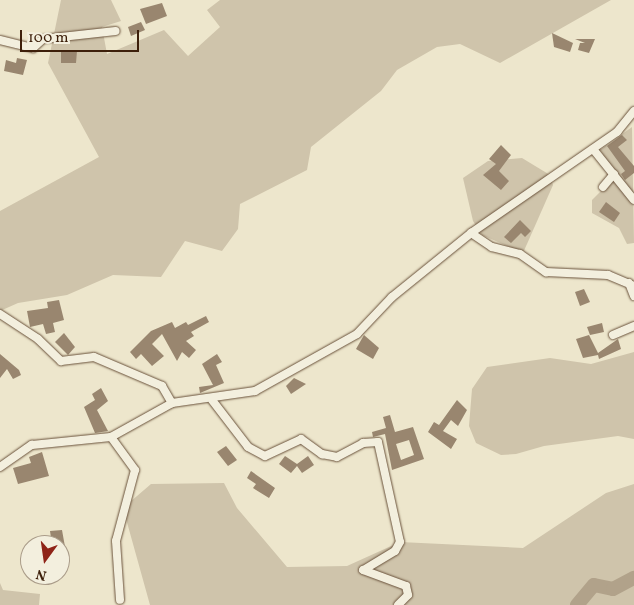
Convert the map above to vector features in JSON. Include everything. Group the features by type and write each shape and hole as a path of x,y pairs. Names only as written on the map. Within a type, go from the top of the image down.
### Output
{"street":[{"path":"0,40 33,48 43,39 116,31"},
{"path":"0,467 32,445 111,437 172,403 212,400 255,391 357,334 392,297 471,233 617,132 634,111"},
{"path":"593,149 634,200"},
{"path":"603,187 614,174"},
{"path":"471,233 492,247 520,254 546,272 608,274 631,285 634,296"},
{"path":"0,314 38,339 62,361 94,358 162,386 172,403"},
{"path":"613,335 634,326"},
{"path":"212,400 248,447 265,456 301,440 322,454 337,457 363,443 378,442 400,542 395,550 363,570 406,586 408,595 398,605"},
{"path":"111,437 135,470 116,541 120,600"}],"shaded area":[{"path":"61,0 111,0 121,21 102,27 107,54 164,30 188,56 220,27 207,10 220,0 611,0 500,63 460,44 437,47 397,70 381,91 311,147 307,170 240,204 238,229 222,251 185,241 161,277 113,275 67,295 18,303 0,311 0,211 99,157 48,63"},
{"path":"632,127 634,243 627,244 619,228 592,213 592,200 616,176 600,150"},
{"path":"522,158 550,175 553,185 523,253 482,235 473,221 463,178 488,161"},
{"path":"634,352 634,439 618,436 544,446 516,454 501,455 476,443 469,426 472,389 487,367 550,358 591,364"},
{"path":"224,483 237,508 287,567 347,566 400,542 523,548 606,493 634,484 634,605 150,605 123,508 151,484"},
{"path":"0,583 3,590 40,594 39,605 0,605"}],"building":[{"path":"162,3 167,16 146,24 140,9"},
{"path":"141,22 145,30 131,36 128,27"},
{"path":"552,33 573,43 570,52 554,47"},
{"path":"575,39 595,39 589,53 578,50 580,43 585,43"},
{"path":"61,51 77,51 76,63 61,63"},
{"path":"17,58 27,60 23,75 4,71 6,60 16,63"},
{"path":"622,135 627,140 618,147 634,166 634,173 625,180 621,174 625,171 607,146"},
{"path":"501,145 511,155 499,171 509,181 501,190 483,175 496,164 489,159"},
{"path":"606,202 620,213 614,222 599,212"},
{"path":"520,220 531,231 525,237 521,233 511,243 504,237"},
{"path":"584,289 590,302 580,306 575,292"},
{"path":"59,300 64,320 53,323 55,332 46,334 43,324 30,327 27,311 48,308 47,302"},
{"path":"206,316 209,322 191,332 194,336 186,341 196,350 189,358 182,352 177,361 162,334 152,344 164,356 152,366 141,354 136,359 130,352 151,331 172,322 175,328 186,322 188,325"},
{"path":"602,323 604,332 590,335 587,327"},
{"path":"64,333 75,347 68,355 55,342"},
{"path":"364,335 379,348 373,359 356,349"},
{"path":"589,335 598,353 618,339 621,349 599,359 598,355 583,358 576,339"},
{"path":"0,354 19,370 21,375 13,379 7,369 0,378"},
{"path":"217,354 222,362 216,365 224,383 200,393 199,387 213,385 202,364"},
{"path":"294,378 306,384 291,394 286,386"},
{"path":"101,388 108,401 97,410 108,431 95,433 84,407 95,400 92,394"},
{"path":"457,400 467,410 458,426 451,420 443,431 457,439 451,449 428,432 434,422 439,425"},
{"path":"390,415 395,432 413,427 424,459 392,470 385,434 373,437 372,432 386,428 383,417","holes":["409,440 414,455 401,460 396,444"]},
{"path":"226,446 237,460 228,466 217,452"},
{"path":"42,452 49,476 18,484 13,468 31,463 29,457"},
{"path":"285,456 297,464 308,456 314,465 302,473 297,466 291,473 279,464"},
{"path":"251,471 275,488 269,498 253,488 256,484 247,478"},
{"path":"62,530 63,535 51,535 50,531"}],"waterway":[{"path":"577,605 594,585 613,589 634,578"}]}
